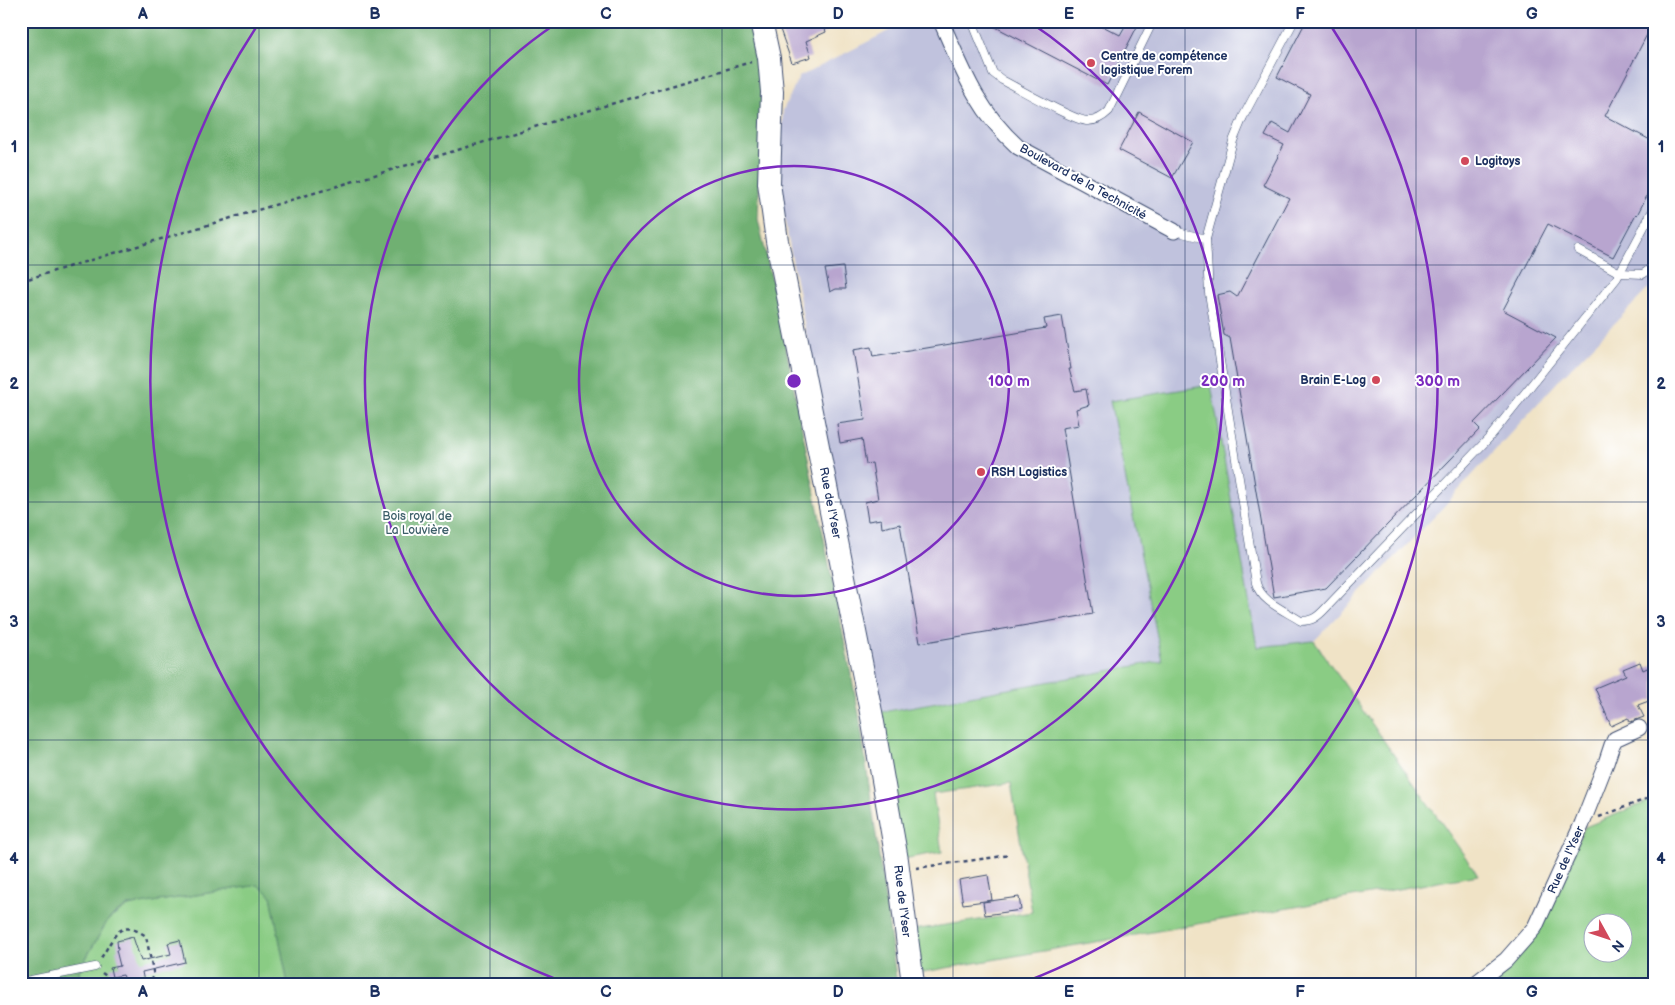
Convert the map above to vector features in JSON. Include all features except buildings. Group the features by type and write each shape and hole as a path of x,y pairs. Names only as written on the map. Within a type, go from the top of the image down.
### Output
{"street":[{"name":"Rue de l'Yser","path":"761,21 769,58 772,92 769,183 777,240 872,717 898,871 913,984"},
{"name":"Boulevard de la Technicité","path":"941,21 976,98 1001,132 1012,142 1041,161 1174,231"},
{"name":"Rue de l'Yser","path":"1475,984 1506,960 1535,927 1582,824 1612,745 1616,739 1639,728"}],"lane":[{"path":"972,21 993,73 1002,80 1074,117 1089,121 1096,120 1109,111 1153,21"},
{"path":"1294,21 1243,118 1233,141 1206,239 1209,294 1256,583 1258,590 1265,598 1301,621 1315,618 1323,611 1489,438 1597,305 1620,272 1654,208"},
{"path":"1174,231 1206,239"},
{"path":"1578,250 1620,272 1643,274 1654,266"},
{"path":"21,982 95,967"}],"path":[{"path":"21,281 760,60"},
{"path":"1582,824 1654,796"},
{"path":"898,871 1011,855"},
{"path":"117,984 95,967 118,931 125,927 136,929 146,936 154,976 149,984"}],"shaded area":[{"path":"908,21 1654,21 1654,283 1562,377 1434,517 1314,641 1162,661 877,713 778,184 783,110 799,77"}],"green space":[{"name":"Bois royal de La Louvière","path":"21,21 751,21 760,60 763,94 758,219 777,303 859,714 897,984 288,984 271,896 258,885 128,906 108,920 79,970 81,984 21,984"},
{"path":"1211,385 1257,647 1314,641 1478,875 912,974 906,931 1032,912 1011,783 933,794 942,852 897,860 877,713 1162,661 1110,401"},
{"path":"1654,799 1654,984 1485,984 1511,963 1585,827"},
{"path":"258,885 271,895 288,984 81,984 79,971 108,920 128,906"}],"place":[{"name":"Centre de compétence logistique Forem","path":"1091,63"},
{"name":"Logitoys","path":"1465,161"},
{"name":"Brain E-Log","path":"1376,380"},
{"name":"RSH Logistics","path":"981,472"}]}
